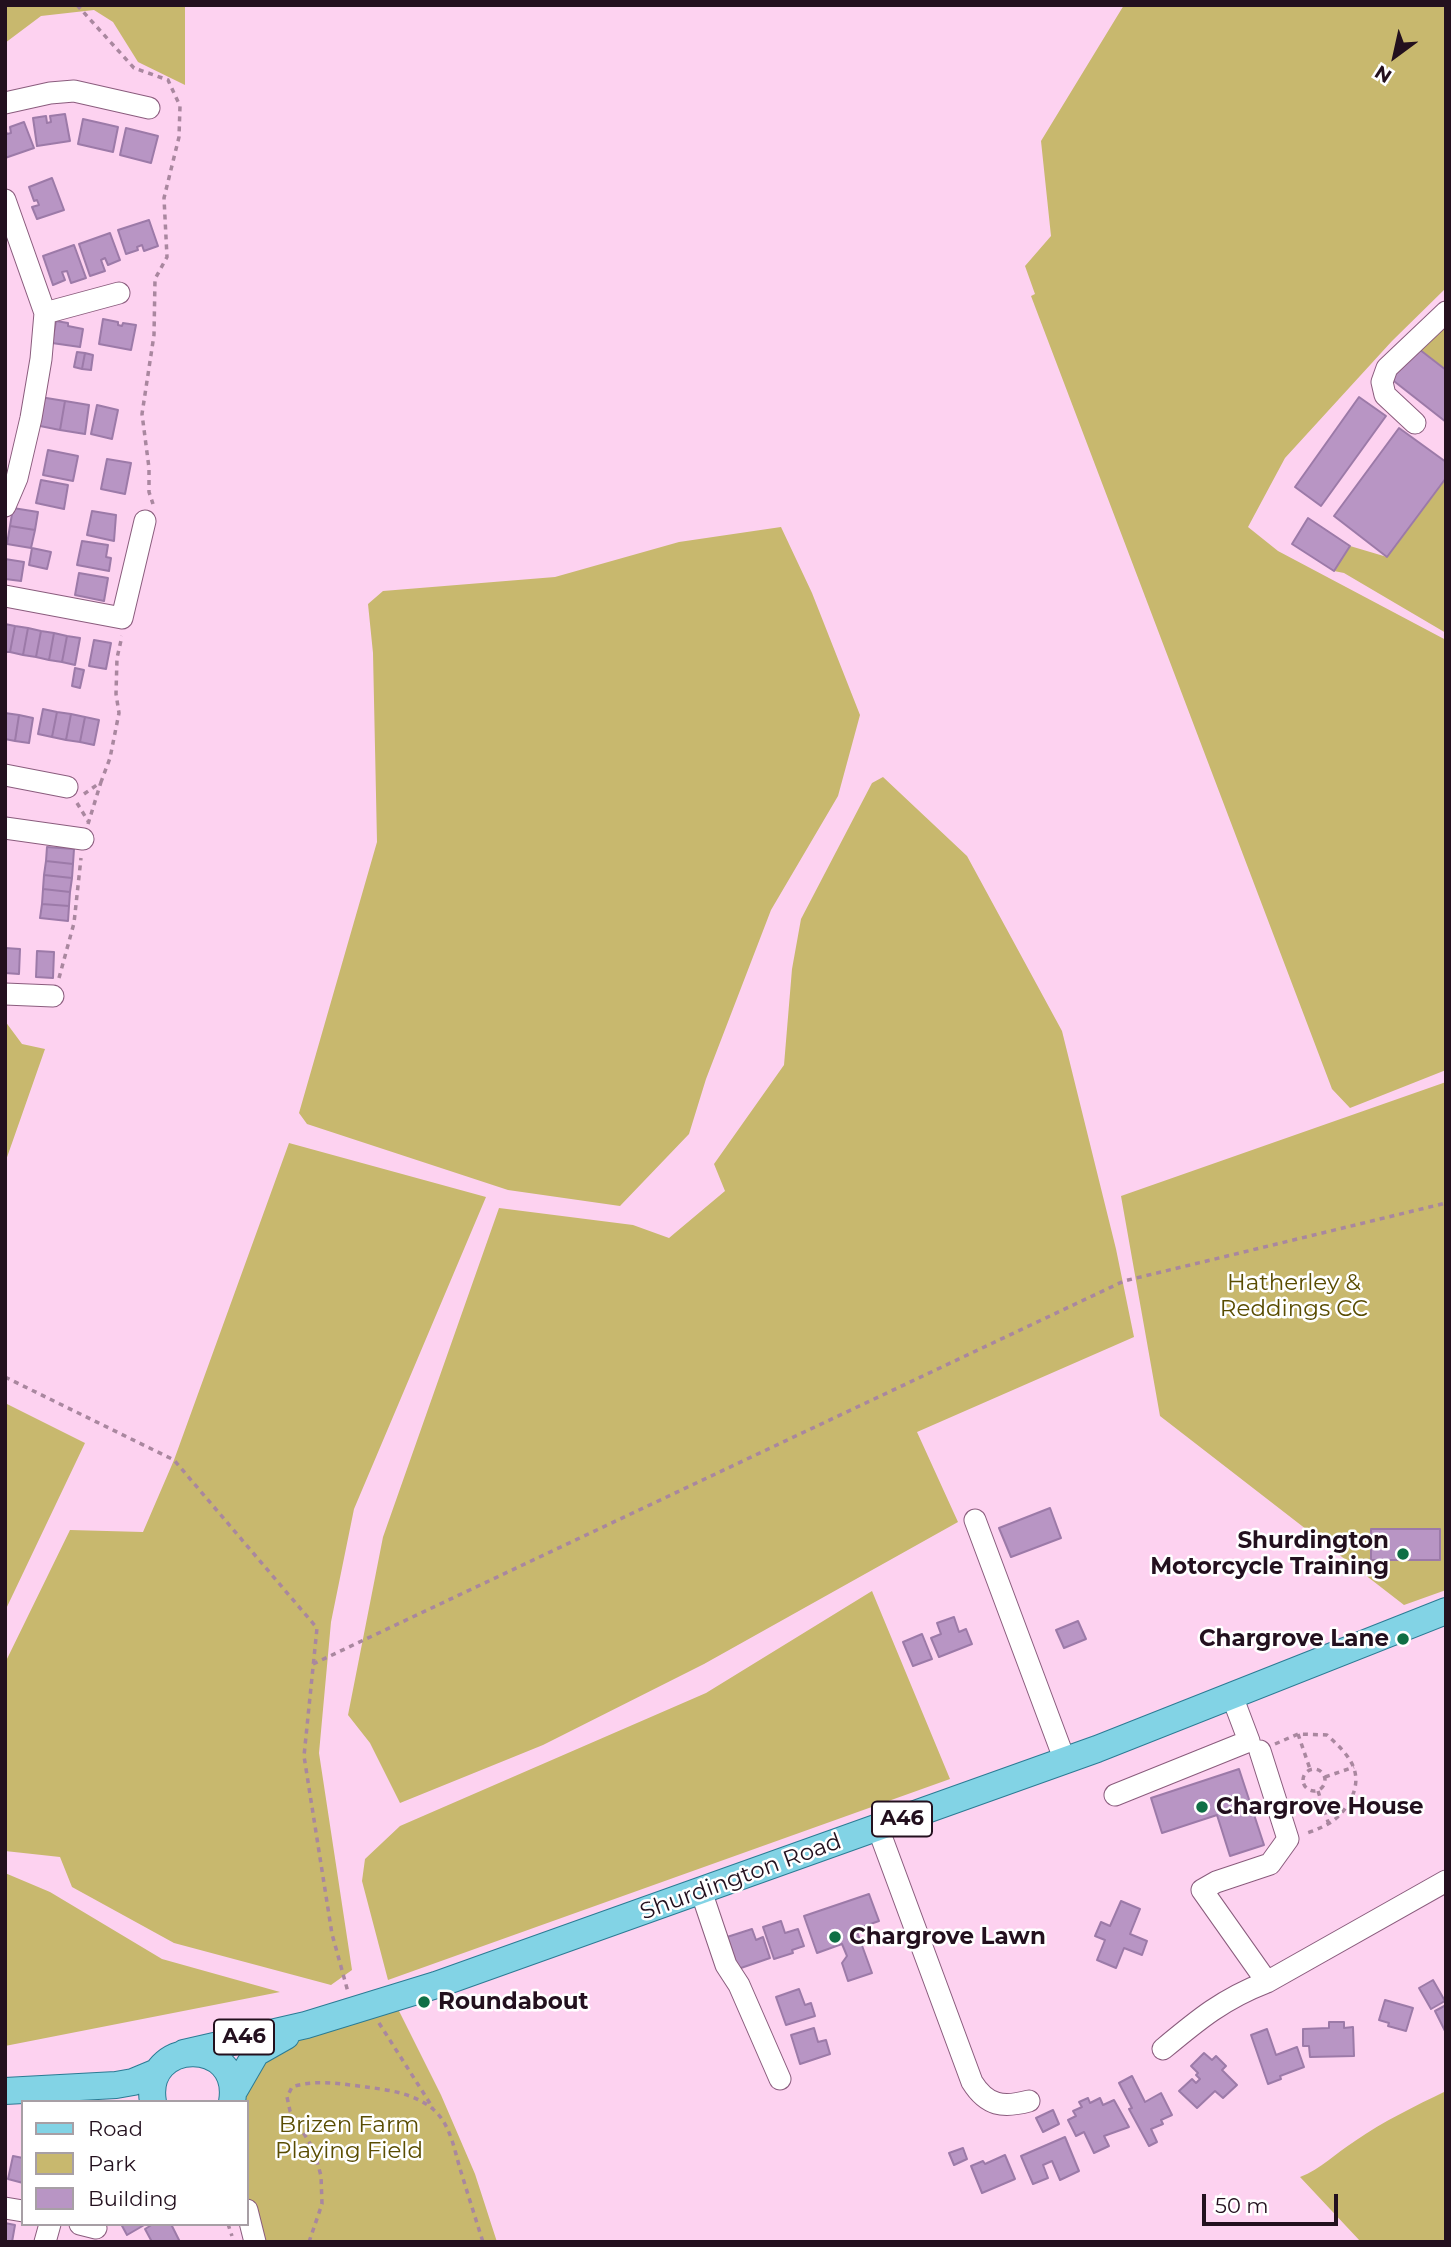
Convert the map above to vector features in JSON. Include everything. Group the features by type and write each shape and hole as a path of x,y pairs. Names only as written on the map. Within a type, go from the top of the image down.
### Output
{"main road":[{"name":"Shurdington Road","path":"184,2053 306,2025 436,1985 1065,1761 1446,1611"},
{"name":"Shurdington Road","path":"233,2096 256,2053 306,2025"},
{"path":"5,2092 133,2082 157,2072 171,2058 198,2052 215,2058 228,2072 233,2096"},
{"path":"153,2100 152,2086 157,2072"},
{"path":"5,2092 75,2100"}],"street":[{"path":"5,103 74,90 149,108"},
{"path":"5,200 45,313 41,359 31,418 17,478 5,506"},
{"path":"45,313 119,293"},
{"path":"1415,424 1385,395 1382,382 1387,368 1446,312"},
{"path":"5,596 122,618 151,517"},
{"path":"5,775 74,793"},
{"path":"5,828 86,831"},
{"path":"5,994 54,996"},
{"path":"975,1520 1065,1761"},
{"path":"1115,1795 1249,1741 1232,1696"},
{"path":"1260,1751 1288,1839 1270,1864 1216,1882 1202,1890 1267,1982"},
{"path":"878,1828 972,2082 983,2096 997,2104 1013,2105 1029,2101"},
{"path":"1163,2049 1208,2011 1267,1982 1446,1881"},
{"path":"701,1891 726,1965 735,1978 780,2079"},
{"path":"248,2214 255,2242"}],"path":[{"path":"77,5 134,68 168,80 180,106 179,137 164,198 167,257 155,279 155,335 142,414 149,468 151,517"},
{"path":"54,996 74,923 86,831 110,758 119,713 117,658 122,639 122,618"},
{"path":"86,831 74,793 87,793 101,782"},
{"path":"313,1664 1124,1281 1446,1203"},
{"path":"5,1377 174,1460 317,1628 303,1756 332,1934 345,1976 360,2009 444,2122 483,2242"},
{"path":"1298,1734 1310,1769"},
{"path":"1260,1751 1298,1734 1328,1735 1343,1749 1354,1768 1357,1781 1342,1814 1329,1825 1288,1839"},
{"path":"1325,1777 1354,1768"},
{"path":"1310,1769 1319,1770 1325,1777 1324,1786 1318,1791 1308,1791 1302,1784 1303,1775 1310,1769"},
{"path":"1318,1791 1329,1825"},
{"path":"309,2242 322,2204 321,2176 314,2150 288,2108 286,2097 289,2089 317,2082 376,2088 414,2098 435,2111"}],"green space":[{"path":"5,5 185,5 185,85 138,62 113,22 94,10 41,16 5,43"},
{"path":"1124,5 1446,5 1446,288 1392,341 1285,458 1248,527 1278,551 1446,640 1446,1070 1350,1108 1332,1089 1031,296 1035,294 1025,266 1051,236 1041,141"},
{"path":"1446,314 1446,370 1415,346"},
{"path":"1446,478 1446,633 1344,573 1334,571 1350,546 1387,557"},
{"path":"781,527 812,593 860,715 838,796 771,910 706,1079 689,1134 620,1206 508,1190 307,1124 299,1113 377,842 373,653 368,604 383,591 555,577 679,542"},
{"path":"883,777 967,856 1062,1031 1116,1249 1134,1337 917,1432 958,1522 704,1664 543,1745 400,1803 370,1743 348,1715 383,1537 499,1208 633,1225 669,1238 725,1191 714,1164 784,1065 792,969 801,919 872,783"},
{"path":"5,1021 22,1044 45,1049 5,1163"},
{"name":"Hatherley & Reddings CC","path":"1446,1082 1446,1590 1404,1605 1160,1416 1121,1196"},
{"path":"289,1143 486,1197 354,1509 331,1622 319,1753 352,1970 331,1985 174,1943 72,1887 60,1857 5,1851 5,1663 70,1530 143,1532 174,1460"},
{"path":"5,1403 85,1443 5,1611"},
{"path":"872,1591 950,1779 388,1980 362,1881 365,1859 400,1826 706,1693"},
{"path":"5,1873 50,1892 162,1959 280,1992 5,2046"},
{"name":"Brizen Farm Playing Field","path":"393,1999 441,2095 475,2174 497,2242 255,2242 248,2214 248,2100 233,2100 256,2053"},
{"path":"1446,2091 1446,2242 1361,2242 1300,2177 1377,2127"}],"building":[{"path":"65,114 70,141 37,146 33,118 46,116 47,123 51,122 50,116"},
{"path":"83,119 118,127 113,152 78,144"},
{"path":"24,122 34,148 5,158 5,129 7,134 11,133 10,127"},
{"path":"126,128 158,136 151,163 120,155"},
{"path":"52,178 64,210 37,219 32,207 39,205 37,200 34,201 29,187"},
{"path":"149,220 158,246 144,251 142,245 137,247 138,250 126,254 118,230"},
{"path":"110,233 120,260 108,265 105,258 101,260 105,271 90,276 79,244"},
{"path":"74,245 86,278 71,283 67,271 62,272 65,280 53,285 43,256"},
{"path":"103,319 118,322 118,325 122,326 123,323 136,325 131,350 99,344"},
{"path":"56,321 83,329 80,347 52,343"},
{"path":"1415,346 1446,370 1446,422 1390,378"},
{"path":"77,352 85,353 82,369 74,367"},
{"path":"85,353 93,355 91,370 82,369"},
{"path":"40,397 65,401 60,430 35,425"},
{"path":"1359,397 1386,416 1321,506 1295,487"},
{"path":"65,401 89,405 85,434 60,430"},
{"path":"97,405 118,410 112,439 91,434"},
{"path":"1399,428 1446,462 1446,478 1387,557 1334,516"},
{"path":"48,450 78,456 73,481 43,475"},
{"path":"107,459 131,463 125,494 101,489"},
{"path":"41,480 68,485 64,509 36,503"},
{"path":"13,508 38,512 35,530 10,526"},
{"path":"92,511 116,515 114,541 87,535"},
{"path":"1308,518 1350,546 1334,571 1292,544"},
{"path":"10,526 35,530 31,548 7,544"},
{"path":"82,541 108,545 106,557 111,558 109,571 77,565"},
{"path":"32,548 51,552 47,569 29,565"},
{"path":"5,559 24,562 21,581 5,579"},
{"path":"79,573 108,578 104,601 75,595"},
{"path":"5,624 15,626 10,652 5,652"},
{"path":"15,626 28,628 23,655 10,652"},
{"path":"28,628 41,631 36,657 23,655"},
{"path":"41,631 54,633 49,660 36,657"},
{"path":"54,633 67,636 62,662 49,660"},
{"path":"67,636 80,638 75,665 62,662"},
{"path":"94,640 111,643 106,669 89,666"},
{"path":"75,668 84,670 80,688 72,686"},
{"path":"43,709 57,712 52,737 38,734"},
{"path":"57,712 71,714 66,740 52,737"},
{"path":"5,713 19,715 15,741 5,739"},
{"path":"71,714 85,717 80,742 66,740"},
{"path":"19,715 33,718 29,743 15,741"},
{"path":"85,717 99,720 94,745 80,742"},
{"path":"47,847 74,849 73,864 46,861"},
{"path":"46,861 73,864 72,878 44,875"},
{"path":"44,875 72,878 70,892 43,889"},
{"path":"43,889 70,892 69,906 42,904"},
{"path":"42,904 69,906 68,921 40,918"},
{"path":"5,948 20,949 19,974 5,973"},
{"path":"37,951 54,952 53,978 36,977"},
{"path":"1050,1508 1061,1538 1011,1557 999,1528"},
{"path":"1371,1529 1440,1529 1440,1560 1371,1560"},
{"path":"954,1617 959,1632 966,1629 972,1644 939,1657 931,1638 941,1634 937,1623"},
{"path":"1078,1621 1086,1639 1064,1648 1056,1630"},
{"path":"922,1634 932,1659 913,1666 903,1642"},
{"name":"Chargrove House","path":"1239,1769 1264,1845 1230,1856 1217,1815 1162,1833 1151,1798"},
{"name":"Chargrove Lawn","path":"869,1894 879,1921 856,1929 872,1973 848,1981 842,1963 847,1956 842,1944 817,1953 804,1916"},
{"path":"1121,1901 1140,1909 1130,1934 1147,1941 1142,1955 1124,1948 1116,1968 1097,1960 1105,1940 1095,1936 1101,1922 1110,1926"},
{"path":"781,1921 785,1933 798,1929 804,1946 774,1959 763,1927"},
{"path":"752,1929 756,1940 763,1937 770,1958 738,1969 727,1937"},
{"path":"1433,1980 1445,2001 1431,2009 1419,1988"},
{"path":"799,1989 805,2005 811,2003 815,2016 786,2025 776,1997"},
{"path":"1385,2000 1413,2008 1406,2031 1388,2026 1389,2023 1379,2020"},
{"path":"1446,2005 1446,2031 1445,2031 1435,2011"},
{"path":"1329,2022 1344,2022 1344,2028 1353,2027 1354,2056 1310,2057 1309,2046 1303,2046 1303,2029 1329,2028"},
{"path":"814,2028 818,2042 826,2040 830,2054 800,2064 791,2035"},
{"path":"1267,2029 1276,2055 1297,2047 1304,2067 1280,2076 1281,2079 1268,2084 1251,2035"},
{"path":"1204,2053 1212,2060 1216,2056 1226,2066 1222,2070 1237,2085 1223,2098 1215,2091 1197,2108 1179,2091 1192,2079 1196,2083 1200,2079 1191,2066"},
{"path":"1132,2076 1145,2102 1161,2093 1172,2115 1161,2120 1163,2124 1151,2129 1157,2142 1149,2146 1129,2109 1132,2108 1119,2083"},
{"path":"1088,2098 1090,2103 1100,2098 1103,2105 1114,2100 1129,2127 1104,2136 1109,2146 1094,2153 1084,2132 1076,2136 1068,2120 1076,2116 1073,2111 1082,2107 1079,2102"},
{"path":"1053,2110 1059,2124 1043,2132 1036,2118"},
{"path":"1065,2137 1079,2171 1060,2180 1052,2161 1043,2165 1048,2178 1033,2184 1021,2156"},
{"path":"963,2148 967,2159 954,2165 949,2153"},
{"path":"1005,2155 1015,2179 982,2193 971,2166 983,2161 985,2164"},
{"path":"13,2156 21,2158 21,2182 8,2179"},
{"path":"5,2223 15,2225 12,2242 5,2242"},
{"path":"122,2226 143,2226 127,2235"},
{"path":"150,2226 172,2226 180,2242 152,2242 145,2229"}],"place":[{"name":"Shurdington Motorcycle Training","path":"1403,1554"},
{"name":"Chargrove Lane","path":"1403,1639"},
{"name":"Chargrove House","path":"1202,1807"},
{"name":"Chargrove Lawn","path":"835,1937"},
{"name":"Roundabout","path":"424,2002"}]}
